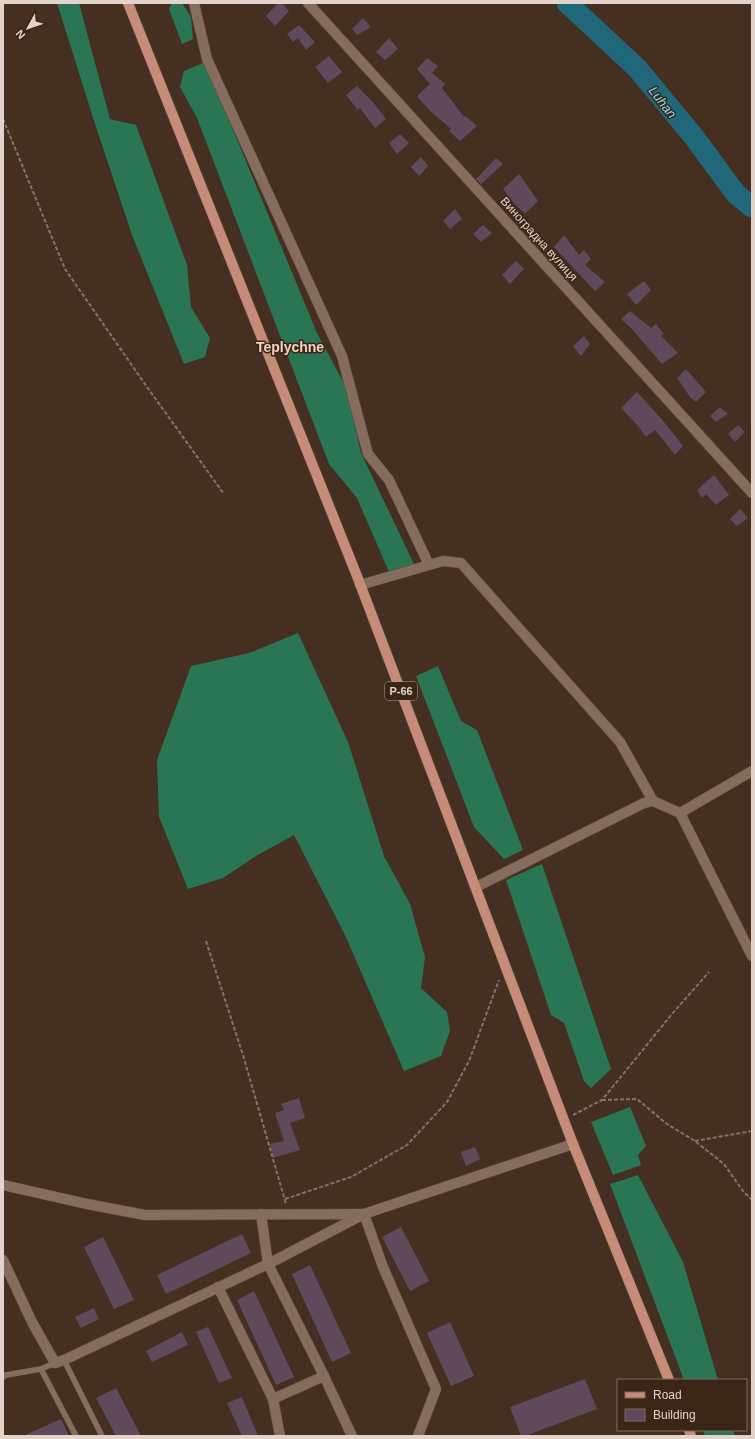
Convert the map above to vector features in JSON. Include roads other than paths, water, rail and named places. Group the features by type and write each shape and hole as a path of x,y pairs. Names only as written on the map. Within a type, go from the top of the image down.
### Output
{"main road":[{"name":"Р-66","path":"128,3 360,585 573,1144 668,1379"}],"street":[{"path":"194,3 207,59 342,356 368,454 389,480 429,566"},
{"name":"Виноградна вулиця","path":"308,3 752,493"},
{"path":"360,585 443,561 461,563 620,742 653,801 680,813 752,956"},
{"path":"680,813 752,771"},
{"path":"476,887 637,807 653,801"},
{"path":"3,1260 32,1322 60,1362 268,1264 364,1214 573,1144"},
{"path":"3,1185 87,1204 145,1215 364,1214"},
{"path":"261,1214 268,1264 352,1436"},
{"path":"364,1214 383,1267 436,1390 418,1436"},
{"path":"218,1287 273,1399 280,1436"},
{"path":"273,1399 324,1376"}],"lane":[{"path":"3,1377 60,1362 102,1436"},
{"path":"41,1368 76,1436"}],"waterway":[{"name":"Luhan","path":"567,3 637,68 694,137 736,194 752,207"}],"district":[{"name":"Teplychne","path":"290,347"}]}
